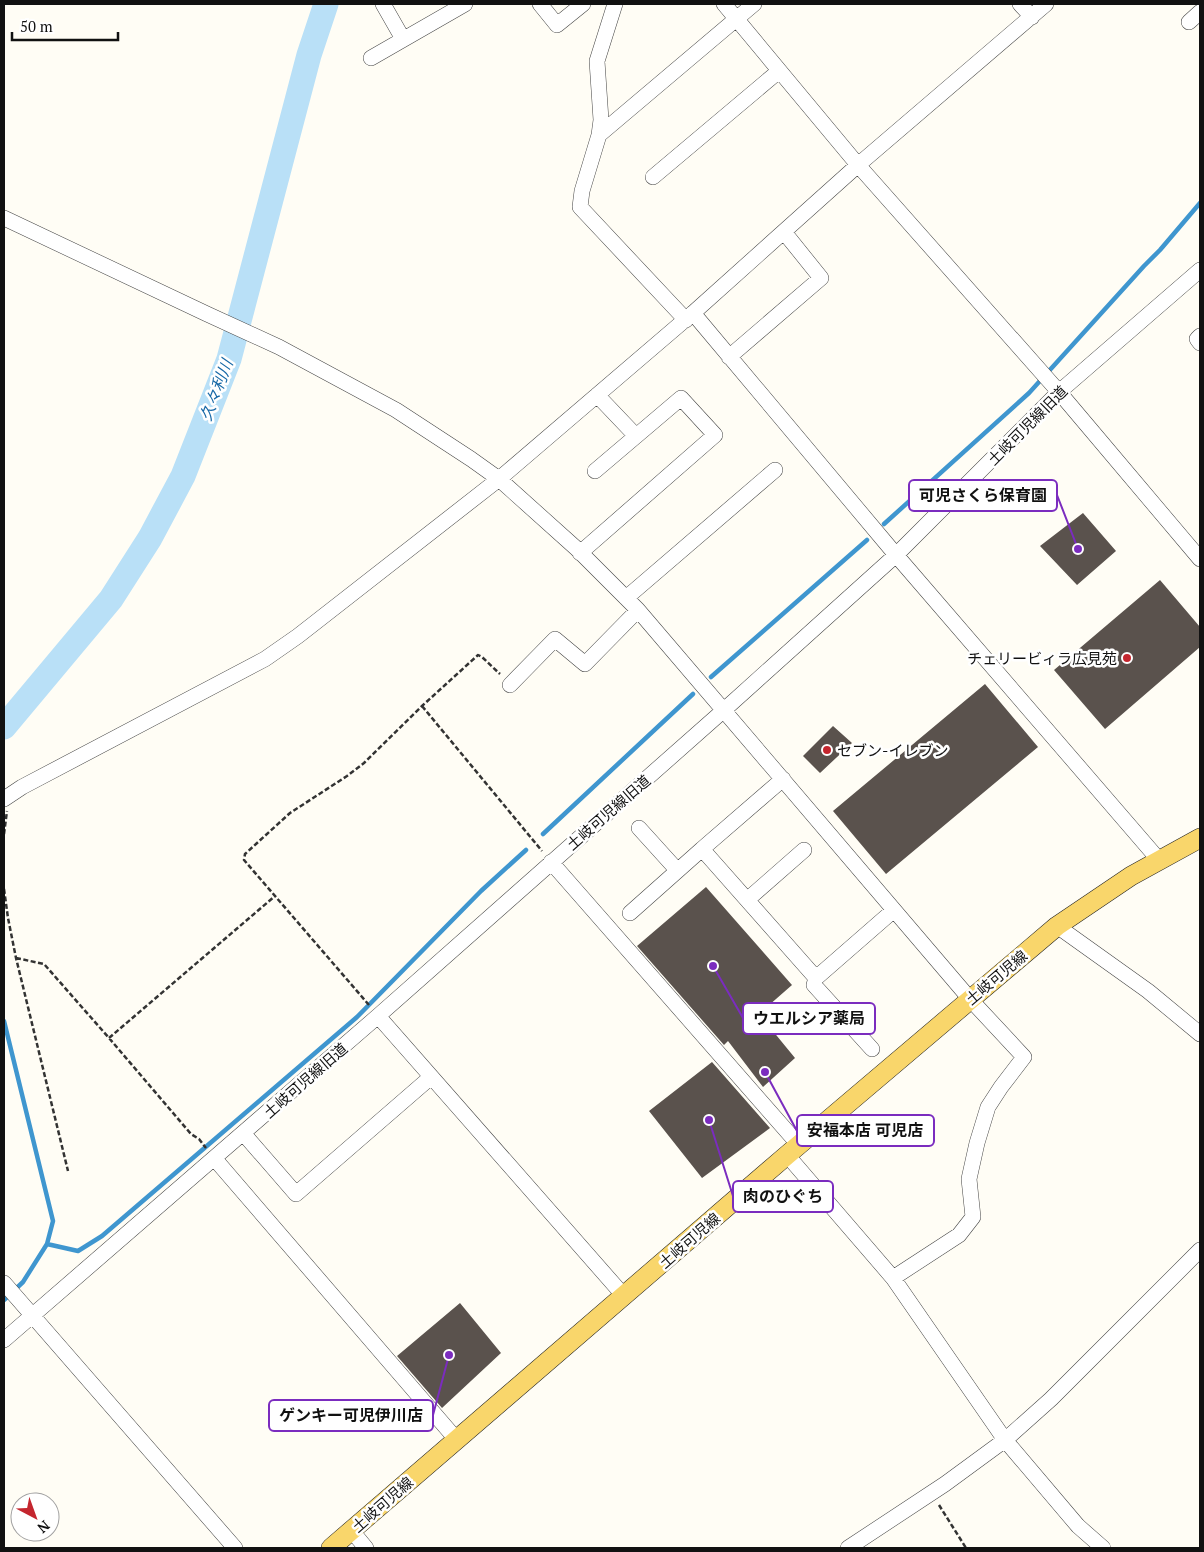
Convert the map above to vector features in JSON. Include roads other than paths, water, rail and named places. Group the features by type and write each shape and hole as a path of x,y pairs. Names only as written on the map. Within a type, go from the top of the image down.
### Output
{"main road":[{"name":"土岐可児線","path":"330,1548 1056,926 1131,876 1200,838"}],"street":[{"path":"383,4 403,39"},
{"path":"371,58 465,4"},
{"path":"540,4 558,24 583,4"},
{"path":"615,4 597,61 601,120 599,135 582,191 580,206 729,357 896,555 1159,860"},
{"path":"724,4 858,165 1055,388 1200,559"},
{"path":"599,135 754,4"},
{"path":"1020,4 1032,17"},
{"path":"5,798 22,787 265,659 298,636 499,480 689,316 858,165 1046,4"},
{"path":"653,177 779,71"},
{"path":"4,218 279,347 396,410 471,459 499,480 580,553 638,610 970,999 1024,1057 988,1107 969,1179 973,1217 959,1235 894,1278"},
{"path":"729,357 821,278 784,232"},
{"name":"土岐可児線旧道","path":"4,1340 243,1133 375,1013 724,710 896,555 1055,388 1200,270"},
{"path":"1200,336 1197,339 1200,343"},
{"path":"597,396 636,436"},
{"path":"580,553 715,435 682,398 595,471"},
{"path":"626,598 775,470"},
{"path":"510,685 555,639 585,664 638,610"},
{"path":"630,913 782,779"},
{"path":"640,828 678,870"},
{"path":"702,848 816,978"},
{"path":"747,900 804,850"},
{"path":"551,862 793,1150 894,1278 1006,1440 1078,1526 1103,1548"},
{"path":"872,1049 814,985 816,978 894,910"},
{"path":"1056,926 1148,991 1200,1034"},
{"path":"375,1013 624,1296"},
{"path":"243,1133 296,1194 431,1076"},
{"path":"214,1158 456,1439"},
{"path":"848,1548 932,1493 1006,1440 1051,1399 1200,1250"},
{"path":"4,1283 235,1548"},
{"path":"352,1531 366,1548"}],"waterway":[{"name":"久々利川","path":"4,727 111,599 150,538 183,476 229,359 309,55 326,4"},
{"path":"884,524 1029,393 1160,250 1200,203"},
{"path":"711,677 867,540"},
{"path":"543,834 693,694"},
{"path":"4,1300 23,1282 47,1244 78,1251 102,1236 357,1017 481,891 526,850"},
{"path":"4,1021 53,1221 47,1244"}],"place":[{"name":"可児さくら保育園","path":"1078,549"},
{"name":"チェリービィラ広見苑","path":"1127,658"},
{"name":"セブン-イレブン","path":"827,750"},
{"name":"ウエルシア薬局","path":"713,966"},
{"name":"安福本店 可児店","path":"765,1072"},
{"name":"肉のひぐち","path":"709,1120"},
{"name":"ゲンキー可児伊川店","path":"449,1355"}]}
